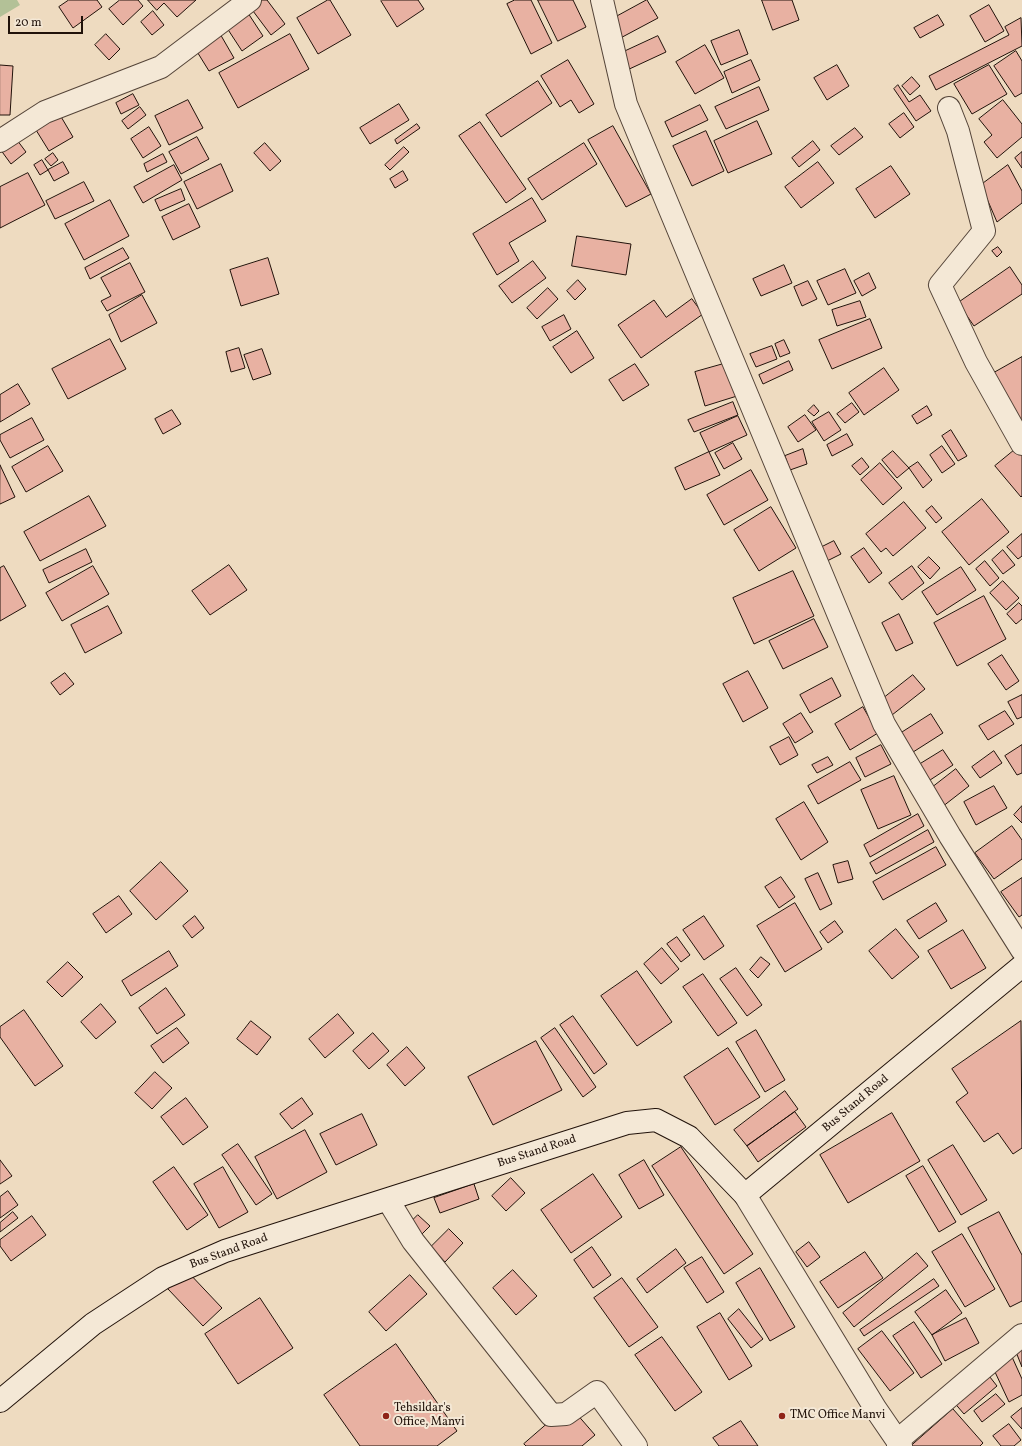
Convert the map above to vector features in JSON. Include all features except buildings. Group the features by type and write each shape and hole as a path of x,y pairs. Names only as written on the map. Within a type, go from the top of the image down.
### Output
{"street":[{"path":"0,141 45,112 162,67 250,0"},
{"path":"602,0 626,104 884,724 950,836 1022,950"},
{"path":"948,108 958,131 984,232 940,285 976,362 1022,444"},
{"name":"Bus Stand Road","path":"0,1401 93,1324 163,1278 225,1252 627,1123 656,1120 689,1137 745,1194 1022,966"},
{"path":"745,1194 871,1401 899,1444 1022,1335"},
{"path":"388,1200 413,1241 551,1415 566,1414 597,1392 636,1446"}],"green space":[{"path":"0,0 17,0 20,5 0,17"}],"place":[{"name":"Tehsildar's Office, Manvi","path":"386,1416"},
{"name":"TMC Office Manvi","path":"782,1416"}]}
